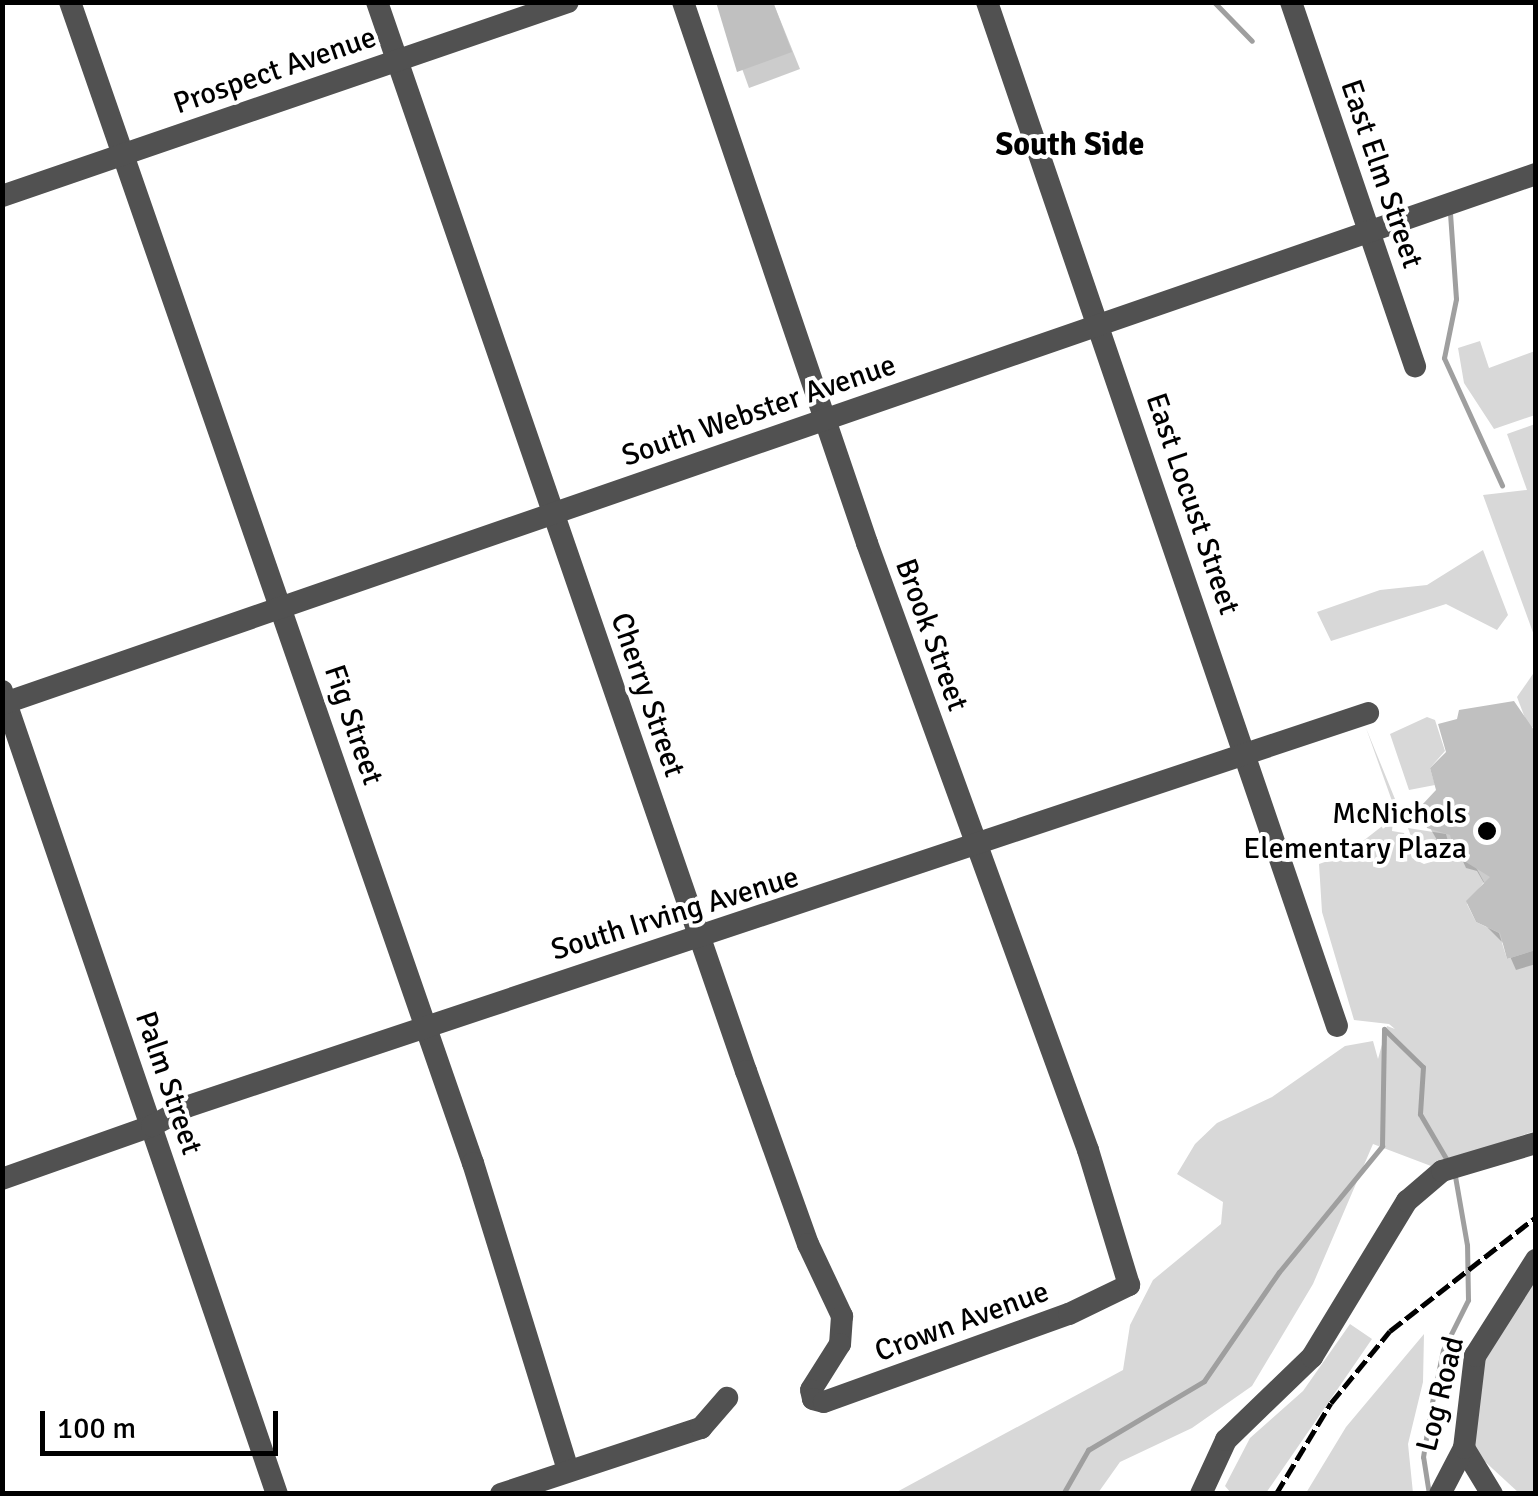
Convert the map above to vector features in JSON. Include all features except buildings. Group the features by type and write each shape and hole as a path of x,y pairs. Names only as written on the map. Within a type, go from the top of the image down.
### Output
{"street":[{"name":"Fig Street","path":"70,2 526,1324 568,1470"},
{"name":"Cherry Street","path":"376,2 808,1244 844,1324 840,1344 813,1384 813,1399"},
{"name":"Prospect Avenue","path":"2,196 568,2"},
{"name":"Brook Street","path":"682,2 976,847 1088,1150 1129,1285"},
{"name":"East Locust Street","path":"986,2 1100,325 1337,1026"},
{"name":"East Elm Street","path":"1291,2 1415,366"},
{"name":"South Webster Avenue","path":"4,699 1536,174"},
{"name":"Palm Street","path":"4,699 277,1494"},
{"name":"South Irving Avenue","path":"2,1180 152,1126 186,1108 699,936 719,934 1368,712"},
{"path":"1201,1494 1226,1440 1312,1357 1407,1201 1442,1171 1536,1144"},
{"name":"Log Road","path":"1440,1494 1464,1448 1475,1356 1536,1260"},
{"name":"Crown Avenue","path":"813,1399 833,1400 923,1369 1129,1285"},
{"path":"501,1494 701,1428 727,1398"},
{"path":"1464,1448 1492,1494"}],"shaded area":[{"path":"1480,341 1489,368 1535,351 1535,415 1494,429 1464,383 1458,348"},
{"path":"1536,424 1535,638 1483,495 1527,490 1507,434"},
{"path":"1483,550 1508,615 1497,630 1446,604 1331,641 1317,612 1380,590 1427,585"},
{"path":"1535,671 1535,728 1528,726 1517,697"},
{"path":"1427,717 1435,720 1445,751 1430,768 1435,785 1409,790 1390,734"},
{"path":"1366,728 1395,799 1392,831 1404,833 1412,858 1424,864 1455,855 1472,860 1484,882 1467,904 1476,922 1499,933 1507,959 1535,950 1535,1131 1431,1166 1373,1144 1313,1284 1252,1386 1192,1428 1120,1462 1098,1493 893,1494 1123,1370 1130,1325 1153,1280 1221,1224 1223,1202 1177,1174 1195,1144 1217,1123 1272,1097 1345,1046 1373,1041 1378,1059 1387,1026 1395,1029 1389,1024 1354,1020 1322,912 1319,864 1345,855 1390,820 1392,801"},
{"path":"1408,828 1446,834 1451,852 1419,859"},
{"path":"1535,1269 1535,1493 1519,1493 1468,1446 1479,1363"},
{"path":"1350,1324 1372,1339 1266,1493 1231,1493 1225,1486 1250,1438 1303,1391"},
{"path":"1424,1334 1423,1382 1408,1444 1413,1493 1306,1493 1346,1427"}],"waterway":[{"path":"1214,2 1252,41"},
{"path":"1450,213 1456,299 1444,358 1502,485"},
{"path":"1384,1029 1423,1067 1420,1114 1448,1162"},
{"path":"1063,1494 1088,1450 1204,1381 1279,1272 1382,1146 1384,1029"},
{"path":"1429,1494 1423,1457 1431,1407 1443,1350 1468,1300 1467,1245 1455,1176"}],"railway":[{"path":"1276,1494 1331,1403 1390,1331 1536,1217"}],"place":[{"name":"McNichols Elementary Plaza","path":"1487,831"}],"district":[{"name":"South Side","path":"1070,145"}]}
